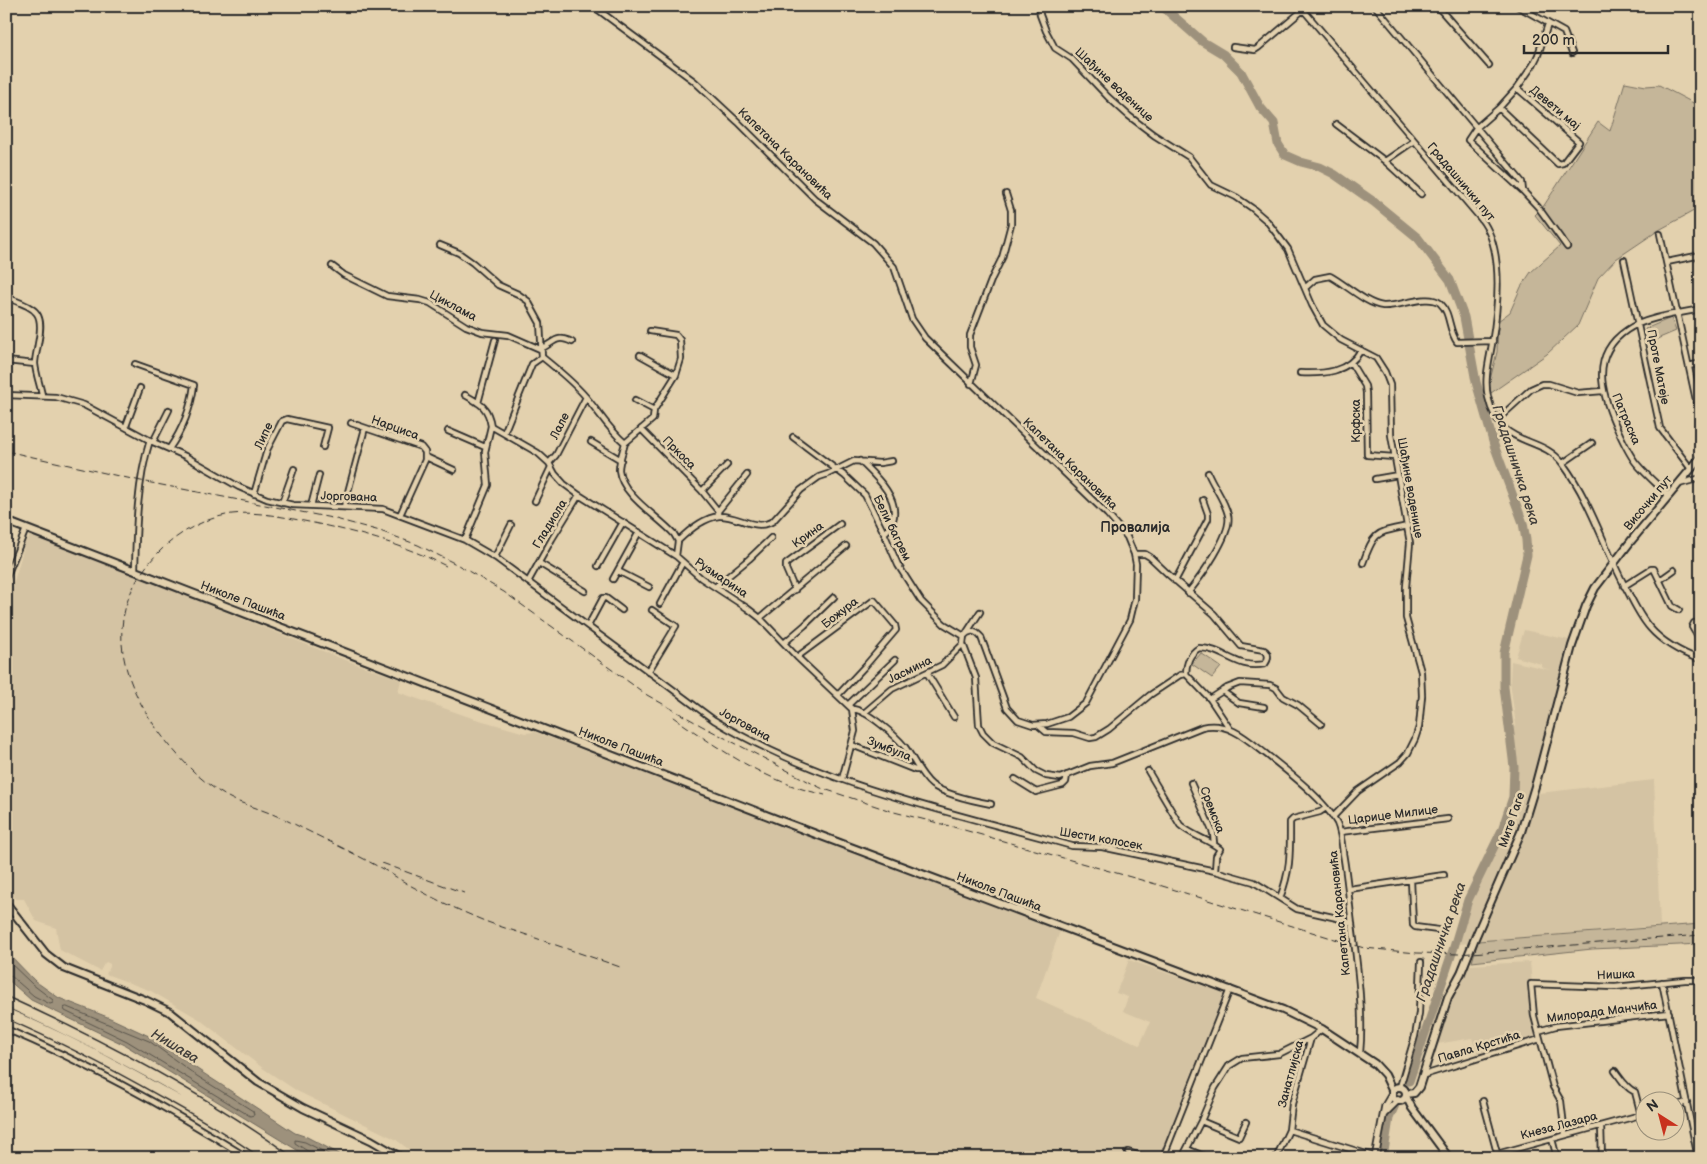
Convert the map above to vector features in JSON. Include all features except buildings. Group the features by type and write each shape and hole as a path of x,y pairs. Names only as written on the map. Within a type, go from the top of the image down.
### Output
{"highway":[{"path":"6,1002 87,1041 193,1097 285,1158"},
{"path":"6,1013 143,1080 226,1127 270,1158"}],"main road":[{"name":"Височки пут","path":"1613,564 1701,457"},
{"name":"Николе Пашића","path":"6,522 801,829 1296,1015 1360,1053 1391,1078 1449,1158"},
{"name":"Мите Гаге","path":"1401,1093 1418,1090 1448,997 1461,973 1474,938 1523,827 1581,619 1596,588 1613,564"},
{"path":"6,903 46,954 64,968 170,1012 258,1082 303,1108 371,1140 402,1158"},
{"path":"1411,1106 1401,1093 1412,1088 1422,1078"}],"street":[{"name":"Капетана Карановића","path":"593,6 694,81 815,199 873,243 894,267 912,319 917,328 937,351 1108,514 1127,537 1136,564 1132,615 1086,703 1076,712 1059,721 1039,726"},
{"name":"Шађине воденице","path":"1039,6 1043,23 1056,48 1072,59 1129,116 1154,135 1189,157 1211,185 1236,197 1267,221 1288,249 1312,305 1323,325 1342,340 1376,358 1390,385 1390,435 1410,543 1406,587 1406,618 1420,672 1422,696 1419,727 1415,740 1400,762 1358,791 1333,817"},
{"path":"1375,6 1522,182 1523,191"},
{"path":"1437,6 1489,65"},
{"path":"1516,6 1564,32 1572,53"},
{"path":"1233,47 1255,50 1302,8"},
{"name":"Градашнички пут","path":"1302,8 1481,219 1490,235 1497,284 1487,384 1491,407 1497,420"},
{"path":"1548,24 1538,56 1517,88 1499,108 1476,128 1468,140 1538,207 1567,247"},
{"name":"Девети мај","path":"1499,108 1558,164 1563,163 1580,142 1517,88"},
{"path":"1336,124 1385,160 1421,194"},
{"path":"1385,160 1414,141"},
{"path":"971,384 976,366 970,347 970,335 992,278 1002,258 1012,216 1006,194"},
{"path":"1660,234 1696,400 1701,411"},
{"path":"440,245 459,253 498,284 528,301 540,322 540,349 542,357 563,374 586,397 601,419 625,443"},
{"path":"1667,262 1701,255"},
{"name":"Проте Матеје","path":"1624,260 1660,428 1692,468"},
{"name":"Циклама","path":"332,266 344,275 387,296 430,303 466,326 482,332 508,335 540,349"},
{"path":"1305,288 1315,279 1330,276 1377,305 1395,305 1429,298 1437,301 1447,313 1453,337 1457,342 1492,341"},
{"path":"6,297 34,310 40,315 41,324 35,364 42,395"},
{"name":"Патраска","path":"1669,496 1636,463 1630,454 1615,425 1603,391 1602,367 1607,352 1621,334 1639,324 1701,309"},
{"path":"650,330 676,335 680,340 681,359 676,375 654,410 654,417 625,443 619,469 624,484 633,496 669,528 678,541"},
{"path":"540,349 559,338 572,342"},
{"path":"478,403 495,340"},
{"path":"1300,373 1330,372 1351,363 1361,350"},
{"path":"640,355 676,375"},
{"path":"504,433 532,364 542,357"},
{"path":"6,361 35,364"},
{"name":"Крфска","path":"1351,363 1361,379 1366,393 1367,455 1394,457"},
{"path":"1689,366 1701,363"},
{"path":"135,364 194,385 185,421 169,449"},
{"path":"1603,391 1578,394 1549,384 1542,384 1531,389 1497,420 1507,430 1522,440 1549,452 1562,463 1588,507 1613,564 1643,618 1655,633 1675,648 1701,660"},
{"path":"126,426 140,388"},
{"name":"Јоргована","path":"6,395 42,395 84,405 185,456 254,494 282,503 293,506 383,509 465,540 495,557 648,672 728,729 773,752 842,779"},
{"path":"465,395 486,409 490,416 491,426 485,447 488,485 465,540"},
{"name":"Лале","path":"550,465 586,397"},
{"path":"635,400 654,410"},
{"path":"135,571 137,512 145,456 169,410"},
{"name":"Липе","path":"254,494 267,450 282,421 287,419 328,428 323,447"},
{"name":"Нарциса","path":"351,423 421,448 425,452 426,457 400,515"},
{"name":"Рузмарина","path":"491,426 538,453 564,484 579,495 676,556"},
{"path":"344,507 365,428"},
{"name":"Пркоса","path":"641,429 702,491 718,514"},
{"path":"448,431 485,447"},
{"name":"Бели багрем","path":"793,437 836,469 865,496 898,565 921,601 944,624 965,635"},
{"path":"591,442 621,460"},
{"path":"1562,463 1592,444"},
{"name":"Нарциса","path":"426,457 454,470"},
{"path":"860,461 888,494 894,509 892,524 884,533"},
{"path":"718,514 757,525 768,524 811,482 836,469 846,464 860,461 880,463 892,461"},
{"path":"535,502 550,465"},
{"path":"702,491 727,465"},
{"path":"282,503 294,469"},
{"path":"1188,593 1228,530 1229,522 1225,507 1208,474"},
{"name":"Јоргована","path":"311,506 319,475"},
{"path":"682,562 676,556 678,541 701,523 718,514 747,475"},
{"path":"1374,478 1398,475"},
{"path":"1679,484 1701,478"},
{"name":"Гладиола","path":"528,582 579,495"},
{"path":"1175,581 1208,519 1203,500"},
{"path":"598,566 623,522"},
{"name":"Крина","path":"795,590 786,569 786,564 840,524"},
{"path":"495,557 512,526"},
{"path":"1364,562 1370,542 1375,536 1381,532 1408,526"},
{"path":"6,578 26,529"},
{"path":"614,579 639,532"},
{"path":"715,587 771,538"},
{"path":"760,618 846,546"},
{"path":"1134,554 1145,554 1150,557 1188,593 1214,614 1241,646 1264,650 1268,657 1265,664 1245,664 1216,652 1200,648 1192,655 1186,667 1186,674"},
{"name":"Рузмарина","path":"660,604 682,562 760,618 797,657 852,709 864,713 895,737 905,748 919,770 935,787 976,802 992,804"},
{"name":"Гладиола","path":"539,563 585,592"},
{"path":"1624,586 1652,568 1672,606 1679,610"},
{"path":"618,570 649,587"},
{"path":"1660,580 1674,570"},
{"path":"784,643 834,597"},
{"path":"588,626 603,598 606,598 622,610"},
{"name":"Божура","path":"797,657 874,600 896,627 895,632 838,694"},
{"path":"648,672 676,626 652,610"},
{"path":"965,635 980,612"},
{"path":"1701,622 1694,624 1692,627 1701,642"},
{"path":"965,635 975,631 982,637 1003,699 1011,715 1018,720 1039,726 1046,732 1074,733 1090,738 1096,737 1109,729 1150,695 1180,675 1186,674 1210,699 1230,729"},
{"name":"Капетана Карановића","path":"965,635 963,644 976,678 979,725 983,733 1000,747 1022,757 1041,774 1054,778 1090,766 1119,761 1202,727 1216,726 1230,729 1254,745 1292,776 1326,808 1333,817 1340,832 1349,889 1362,1024 1360,1053"},
{"name":"Јасмина","path":"864,713 892,689 946,663 963,644"},
{"path":"848,705 894,660"},
{"path":"928,673 954,717"},
{"path":"1210,699 1240,683 1270,685 1276,688 1283,697 1290,700 1321,724"},
{"path":"1222,691 1239,703 1264,707"},
{"path":"842,779 852,745 855,726 852,709"},
{"name":"Зумбула","path":"852,745 886,760 919,770"},
{"path":"1148,771 1180,825 1186,830 1214,843"},
{"path":"1015,779 1036,792 1062,785 1066,782 1067,775"},
{"name":"Шести колосек","path":"842,779 880,794 1072,846 1102,847 1215,871 1254,882 1297,909 1337,918 1352,924"},
{"name":"Сремска","path":"1191,783 1213,833 1214,843 1220,849 1216,856 1215,871"},
{"path":"1280,898 1288,878 1290,822 1293,819 1320,812 1326,808"},
{"name":"Царице Милице","path":"1340,832 1448,819"},
{"path":"1349,889 1444,875"},
{"path":"1411,880 1413,925 1415,927 1438,930"},
{"path":"1289,1130 1376,1158 1387,1102 1401,1093 1415,1036 1419,1013 1421,962"},
{"name":"Нишка","path":"1538,1031 1530,986 1532,983 1615,987 1701,980"},
{"path":"1662,982 1698,1158"},
{"path":"1163,1158 1230,989"},
{"name":"Милорада Манчића","path":"1538,1031 1556,1026 1669,1013"},
{"path":"6,1029 149,1098 248,1158"},
{"name":"Занатлијска","path":"1276,1158 1289,1130 1292,1104 1311,1038 1322,1029"},
{"path":"1538,1031 1553,1087 1561,1100 1565,1135"},
{"path":"1182,1158 1218,1082 1229,1066 1242,1058 1279,1054 1311,1038"},
{"name":"Павла Крстића","path":"1422,1078 1540,1039"},
{"name":"Кнеза Лазара","path":"1615,1071 1626,1086 1635,1092"},
{"path":"1483,1101 1498,1153"},
{"name":"Кнеза Лазара","path":"1482,1158 1634,1117"},
{"path":"1201,1121 1239,1137 1246,1122"},
{"path":"1601,1126 1602,1158"},
{"path":"1552,1139 1557,1158"},
{"path":"1187,1150 1208,1158"},
{"path":"1128,1152 1147,1158"}],"shaded area":[{"path":"1625,82 1646,86 1659,85 1701,107 1701,207 1659,230 1616,259 1598,278 1578,325 1547,354 1491,393 1489,384 1497,352 1498,321 1510,312 1521,287 1531,272 1560,246 1535,215 1543,207 1598,122 1610,131"},
{"path":"1671,318 1676,331 1650,342 1645,329"},
{"path":"34,535 340,658 401,680 398,692 469,717 525,733 535,732 1060,931 1036,998 1140,1045 1150,1022 1123,1011 1128,997 1116,993 1129,960 1227,994 1197,1071 1193,1069 1163,1158 420,1158 395,1139 297,1091 264,1069 199,1019 151,991 106,974 110,964 106,962 100,971 60,950 56,928 36,921 24,899 16,899 11,893 6,878 6,602 25,543 30,536"},
{"path":"1524,630 1569,640 1560,673 1549,734 1531,799 1492,897 1469,943 1459,944 1468,907 1501,842 1513,810 1516,787 1515,755 1511,728 1516,726 1510,681 1511,661 1550,670 1541,667 1541,664 1516,657"},
{"path":"1201,653 1221,667 1212,678 1192,664"},
{"path":"1654,780 1660,926 1478,941 1539,793"},
{"path":"1701,924 1701,944 1592,949 1472,962 1478,941"},
{"path":"1530,962 1537,1038 1478,1056 1472,1038 1437,1044 1448,1001 1469,965"}],"water":[{"path":"6,951 35,981 59,998 151,1037 295,1133 307,1137 347,1158 310,1158 125,1045 31,1000 6,978"}],"waterway":[{"name":"Градашничка река","path":"1162,6 1203,42 1223,54 1241,72 1260,107 1274,123 1278,144 1285,155 1334,174 1374,202 1418,238 1450,280 1464,317 1476,382 1494,445 1523,523 1527,555 1504,653 1504,687 1514,767 1513,797 1502,830 1468,900 1409,1081"},
{"name":"Градашничка река","path":"1383,1158 1389,1118 1395,1105"}],"railway":[{"path":"6,451 141,481 332,518 380,531 418,545 458,565 504,592 647,695 821,788 894,812 1159,885 1364,948 1417,953 1459,954 1701,935"},
{"path":"446,566 413,551 379,540 309,522 251,513 232,514 211,519 200,523 172,540 156,555 136,582 125,610 122,638 126,666 136,693 150,720 190,768 224,795 287,820 367,860 452,907 479,919 620,967"},
{"path":"673,717 714,745 772,778 825,795"},
{"path":"382,863 464,893"}],"district":[{"name":"Провалија","path":"1135,527"}],"water label":[{"name":"Нишава","path":"175,1046"}]}
